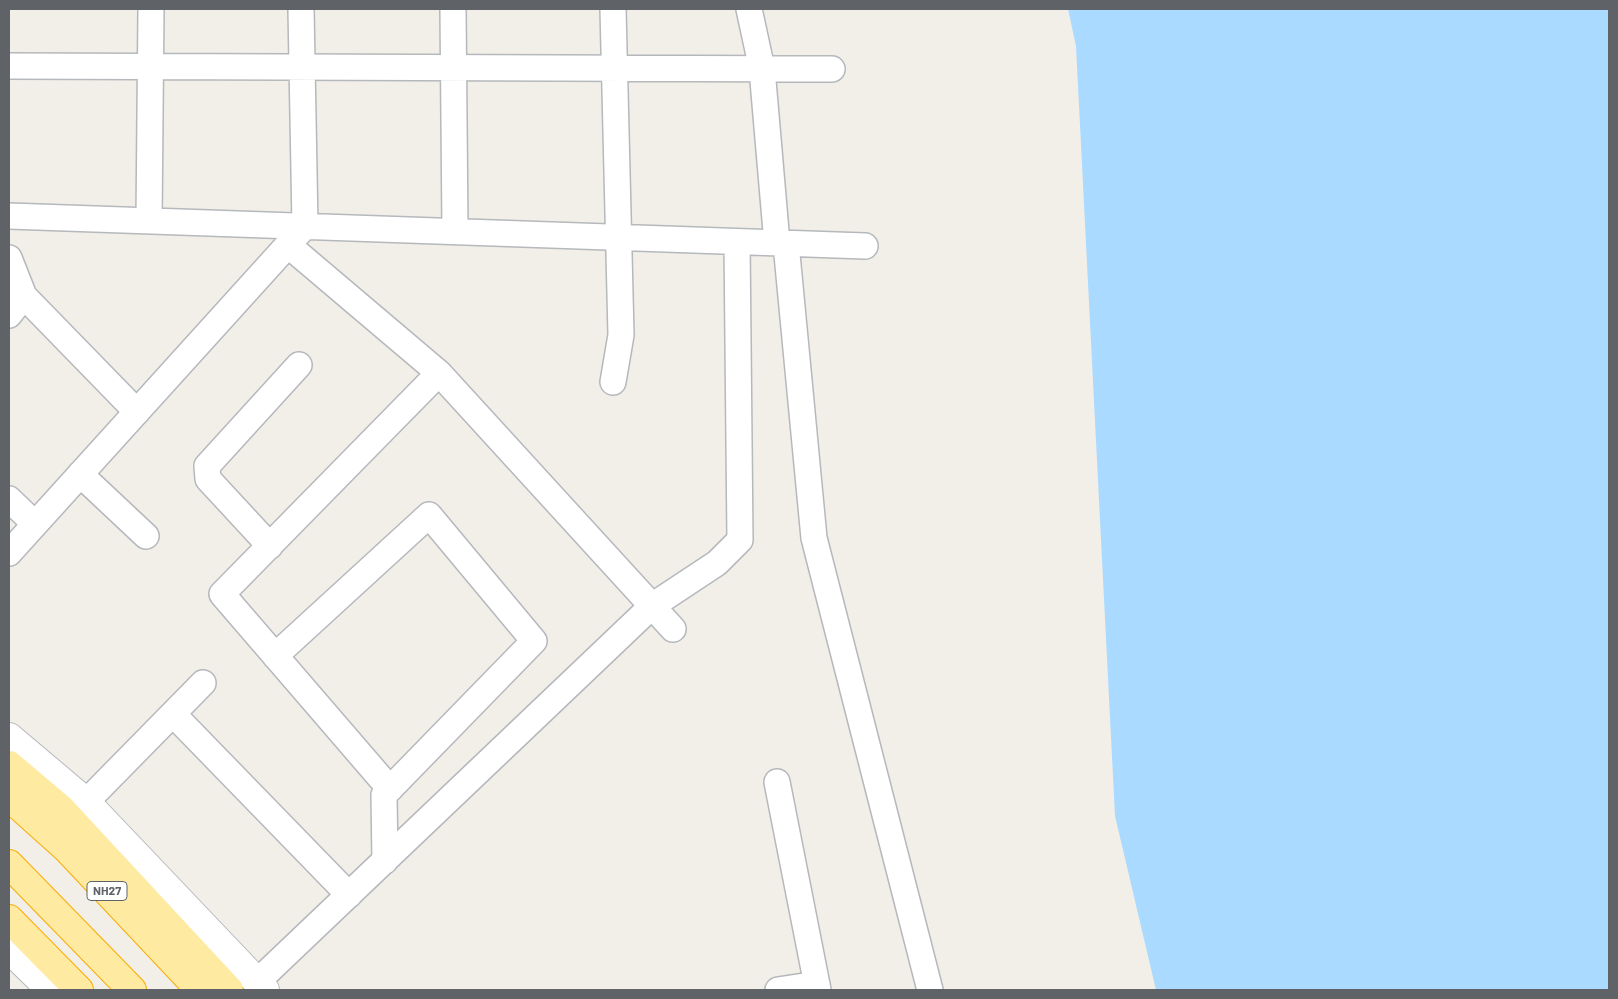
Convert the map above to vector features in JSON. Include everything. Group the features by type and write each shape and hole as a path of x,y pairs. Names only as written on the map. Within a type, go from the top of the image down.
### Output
{"highway":[{"path":"9,765 60,809 229,990"},
{"name":"NH27","path":"9,797 66,848 200,990"},
{"path":"9,864 132,990"},
{"path":"9,918 79,990"}],"street":[{"path":"150,221 151,9"},
{"path":"9,553 305,226 301,9"},
{"path":"453,9 455,232"},
{"path":"613,9 621,335 613,382"},
{"path":"749,9 762,68 814,538 930,990"},
{"path":"9,66 832,69"},
{"path":"9,216 865,246"},
{"path":"9,737 86,802 261,986 349,895 652,606 717,563 740,540 737,242"},
{"path":"288,245 439,373 673,629"},
{"path":"9,258 16,305 136,412"},
{"path":"270,546 208,480 207,466 298,365"},
{"path":"390,789 222,594 439,373"},
{"path":"80,474 146,536"},
{"path":"9,499 35,524"},
{"path":"275,656 429,515 534,640 384,795 385,861"},
{"path":"86,802 203,683"},
{"path":"172,714 349,895"},
{"path":"777,782 817,987 778,990"},
{"path":"9,949 51,990"}],"water":[{"path":"1068,9 1609,9 1609,990 1156,990 1115,816 1076,46"}]}
